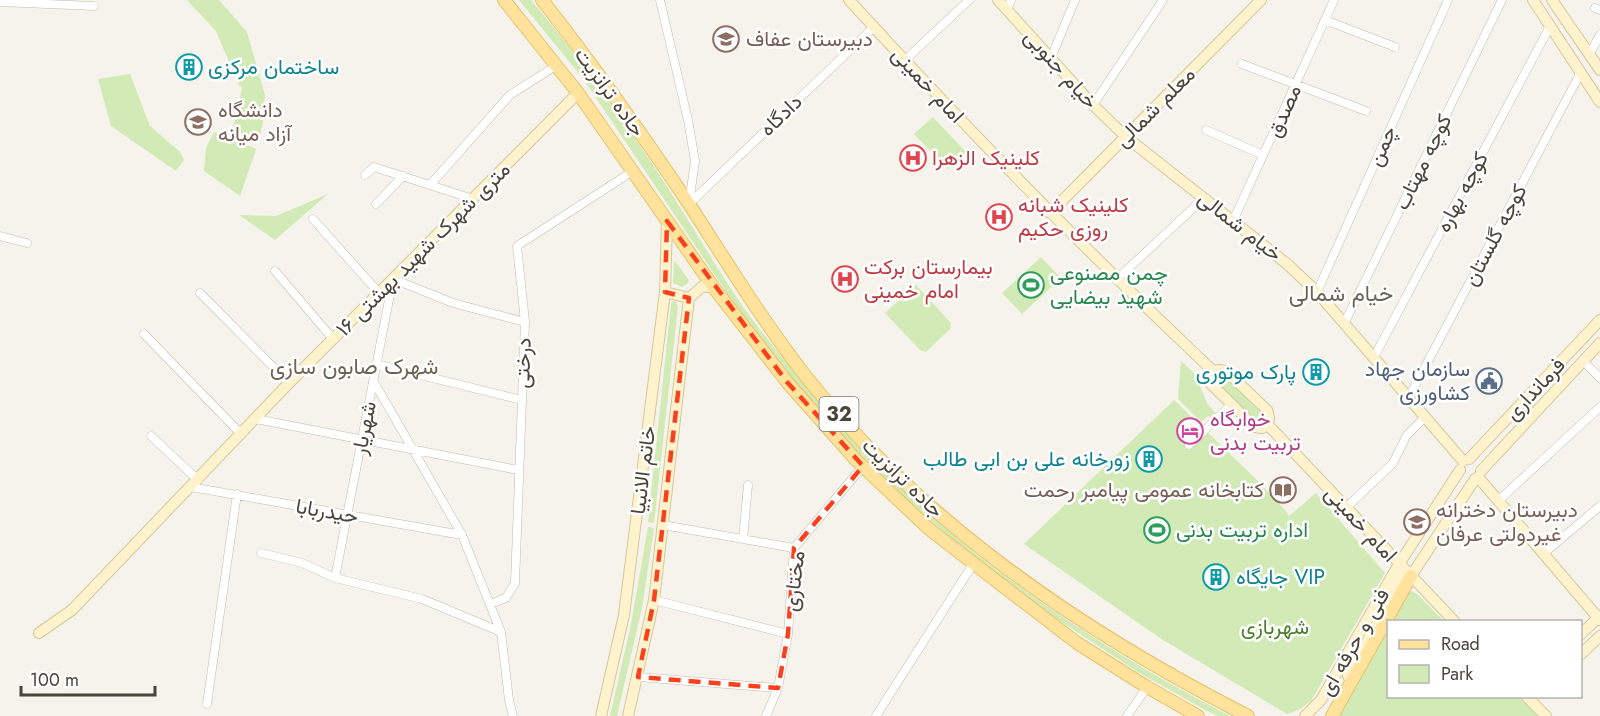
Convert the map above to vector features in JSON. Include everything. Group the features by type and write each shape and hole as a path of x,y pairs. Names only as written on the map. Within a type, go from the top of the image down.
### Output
{"main road":[{"name":"جاده ترانزیت","path":"504,0 557,64 714,288 787,382 863,466 929,529 1077,643 1198,716"},
{"name":"جاده ترانزیت","path":"542,0 622,105 767,325 854,431 944,518 1040,592 1132,654 1248,716"},
{"name":"امام خمینی","path":"849,0 937,96 1050,213 1116,280 1213,371"},
{"name":"خیام جنوبی","path":"998,0 1009,5 1051,58 1093,105 1126,137"},
{"name":"معلم شمالی","path":"1050,213 1261,0"},
{"path":"1533,0 1600,102"},
{"path":"1555,2 1600,70"},
{"name":"۱۶ متری شهرک شهيد بهشتی","path":"39,633 72,610 289,383 578,93"},
{"name":"خیام شمالی","path":"1126,137 1287,262 1317,292 1374,357 1464,464"},
{"name":"خاتم الانبیا","path":"601,716 624,615 664,292 667,221"},
{"path":"664,292 690,298 703,286 714,288"},
{"name":"خاتم الانبیا","path":"628,716 654,600 690,298"},
{"name":"فرمانداری","path":"1405,570 1464,464 1600,320"},
{"path":"1587,334 1599,344"},
{"name":"فرمانداری","path":"1405,570 1478,476 1599,344"},
{"path":"1213,371 1226,371 1267,410 1268,425 1262,428 1255,427 1211,384 1210,378 1213,371"},
{"path":"1510,416 1522,427"},
{"name":"امام خمینی","path":"1268,425 1454,620"},
{"path":"1478,476 1465,479 1464,464 1478,462 1478,476 1599,618 1582,634"},
{"path":"1326,716 1405,570"},
{"path":"1332,716 1405,570"},
{"name":"فنی و حرفه ای","path":"1305,716 1321,700 1405,570"},
{"path":"1582,654 1600,636"},
{"path":"1532,698 1546,716"}],"street":[{"path":"660,0 688,120 695,161 688,204"},
{"path":"906,60 969,0"},
{"path":"1051,58 1075,0"},
{"path":"1093,105 1163,0"},
{"name":"مصدق","path":"1233,221 1334,0"},
{"name":"چمن","path":"1317,292 1448,0"},
{"name":"کوچه مهتاب","path":"1344,324 1502,0"},
{"path":"0,2 94,6"},
{"path":"1325,20 1395,47"},
{"name":"کوچه بهاره","path":"1374,357 1550,26"},
{"name":"دادگاه","path":"688,204 874,27"},
{"path":"1590,55 1600,35"},
{"path":"430,184 510,95 557,64"},
{"path":"1242,64 1366,111"},
{"name":"کوچه گلستان","path":"1408,397 1581,72"},
{"path":"1206,130 1263,155"},
{"path":"365,175 374,167 473,199"},
{"name":"درختی","path":"490,604 506,598 515,583 525,322 517,246 633,171"},
{"path":"376,204 403,176"},
{"path":"1116,280 1204,198"},
{"path":"313,219 379,293"},
{"path":"0,236 27,243"},
{"path":"275,271 333,339"},
{"path":"393,279 453,303 525,322"},
{"name":"شهریار","path":"335,578 393,279"},
{"path":"200,293 289,383"},
{"path":"144,334 241,434"},
{"path":"1583,361 1600,378"},
{"path":"376,364 522,400"},
{"path":"374,382 462,535 501,632 513,716"},
{"path":"1189,445 1232,404"},
{"path":"1498,501 1600,407"},
{"path":"1346,508 1392,463 1407,435 1425,417"},
{"path":"256,419 518,471"},
{"path":"151,436 195,483"},
{"name":"مختاری","path":"766,716 778,688 788,634 794,548 863,466"},
{"name":"حیدربابا","path":"195,483 237,494 462,535"},
{"path":"743,539 748,485"},
{"path":"207,704 237,494"},
{"path":"1543,554 1600,506"},
{"path":"663,525 794,548"},
{"path":"261,553 302,563 335,578 422,600 501,632"},
{"path":"876,716 973,564"},
{"path":"654,600 788,634"},
{"path":"638,677 778,688"},
{"path":"1127,716 1148,687"}],"highlighted area":[{"path":"667,221 787,382 863,466 794,548 788,634 778,688 638,677 654,600 689,298 665,292"}],"green space":[{"path":"187,0 219,0 247,32 265,95 263,123 258,143 232,133 242,88 216,31"},
{"path":"519,0 531,0 567,44 602,90 650,161 755,323 854,439 932,516 1007,578 1068,621 1132,661 1230,716 1218,716 1205,710 1138,672 1042,609 972,557 904,497 832,426 775,359 735,305 584,80"},
{"path":"130,74 150,126 180,152 184,160 176,171 111,126 98,79"},
{"path":"933,117 966,152 948,169 914,134"},
{"path":"214,132 256,149 240,196 204,171 206,148"},
{"path":"328,194 275,240 239,215 276,216"},
{"name":"چمن مصنوعی شهید بیضایی","path":"1041,257 1061,278 1022,314 1002,293"},
{"path":"674,260 689,280 682,287 673,283"},
{"path":"916,285 951,323 950,329 926,352 920,350 885,313"},
{"path":"673,301 678,307 654,523 648,522"},
{"path":"1181,361 1195,374 1207,403 1216,414 1212,418 1208,416 1201,422 1178,399"},
{"path":"1225,373 1267,418 1261,426 1214,383 1215,374"},
{"name":"شهربازی","path":"1174,400 1258,481 1289,516 1316,493 1385,573 1311,701 1287,714 1163,640 1024,544"},
{"path":"648,527 654,528 642,608 617,716 610,716 631,624"},
{"path":"1411,591 1417,594 1443,620 1389,620"},
{"path":"1387,623 1387,698 1520,698 1538,716 1336,716"}],"place":[{"name":"دبیرستان عفاف","path":"726,39"},
{"name":"ساختمان مرکزی","path":"189,67"},
{"name":"دانشگاه آزاد میانه","path":"198,122"},
{"name":"کلینیک الزهرا","path":"913,158"},
{"name":"کلینیک شبانه روزی حکیم","path":"999,217"},
{"name":"بیمارستان برکت امام خمینی","path":"845,279"},
{"name":"چمن مصنوعی شهید بیضایی","path":"1031,285"},
{"name":"پارک موتوری","path":"1316,372"},
{"name":"سازمان جهاد کشاورزی","path":"1489,381"},
{"name":"خوابگاه تربیت بدنی","path":"1190,431"},
{"name":"زورخانه علی بن ابی طالب","path":"1149,459"},
{"name":"کتابخانه عمومی پیامبر رحمت","path":"1283,490"},
{"name":"دبیرستان دخترانه غیردولتی عرفان","path":"1417,522"},
{"name":"اداره تربیت بدنی","path":"1157,530"},
{"name":"جایگاه VIP","path":"1216,577"}],"district":[{"name":"خیام شمالی","path":"1341,293"},
{"name":"شهرک صابون سازی","path":"354,366"}]}
